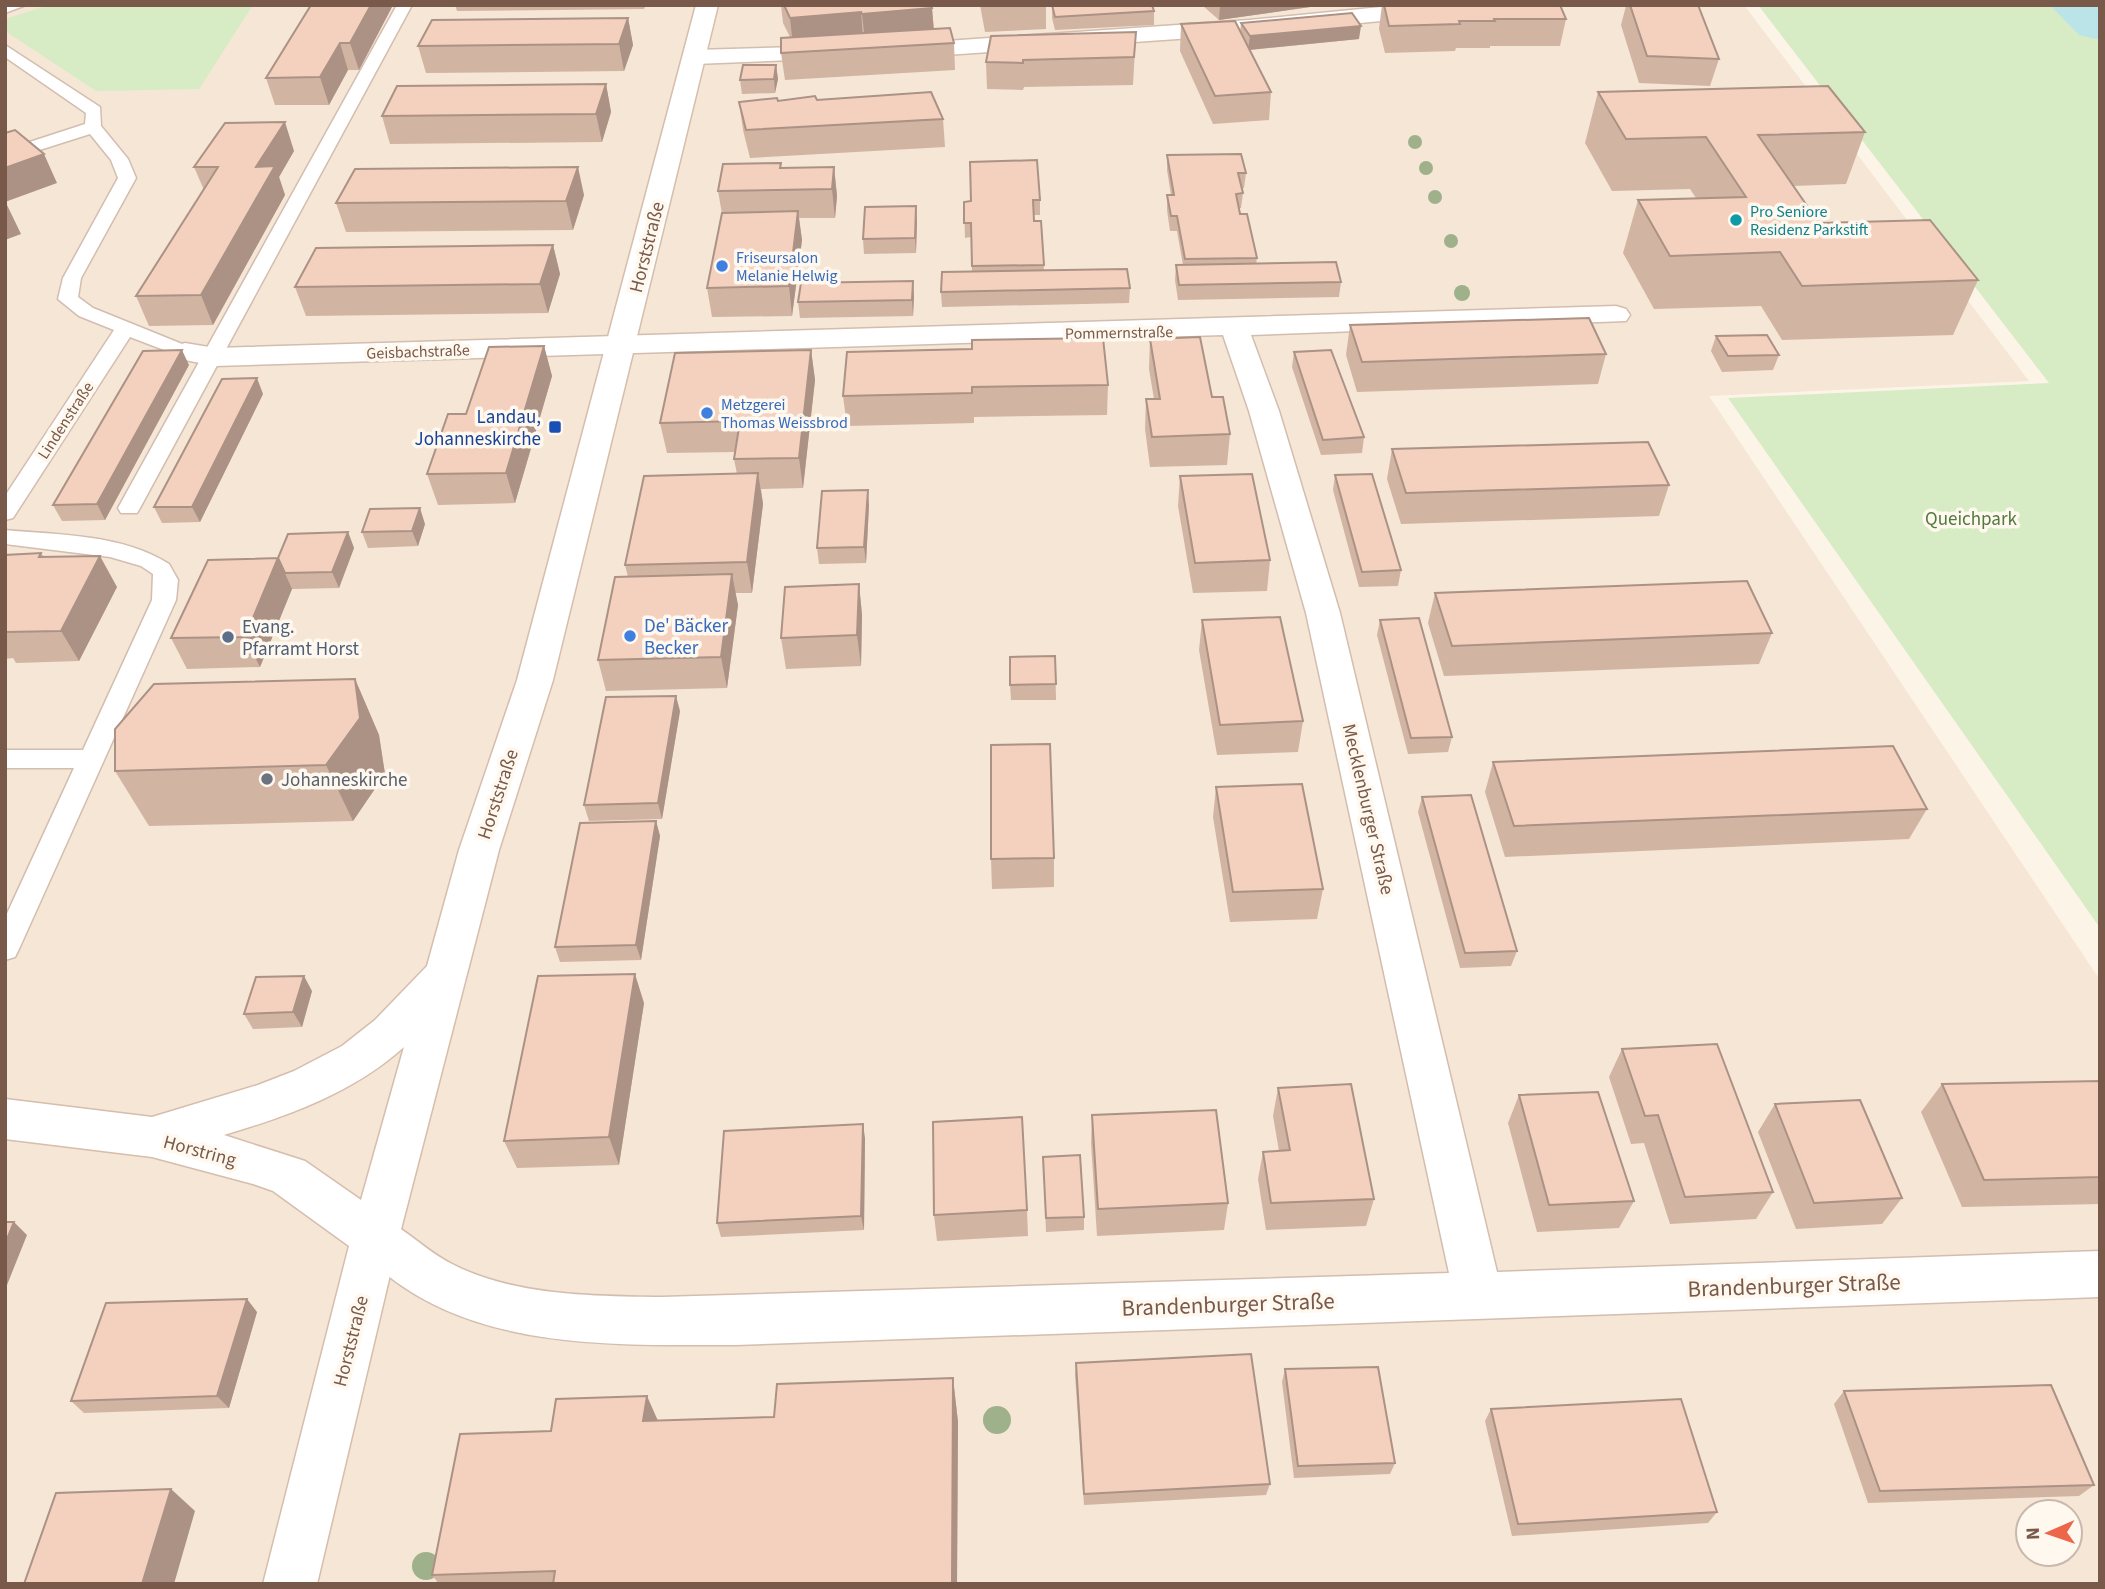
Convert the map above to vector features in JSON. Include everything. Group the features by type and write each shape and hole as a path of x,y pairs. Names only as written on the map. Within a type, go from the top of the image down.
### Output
{"street":[{"name":"Horststraße","path":"290,1584 375,1237 479,850 535,680 707,5"},
{"path":"887,51 1249,27 1471,5"},
{"path":"695,57 861,52"},
{"name":"Pommernstraße","path":"622,345 1235,329 1616,315"},
{"name":"Mecklenburger Straße","path":"1235,329 1272,435 1323,613 1478,1295"},
{"name":"Geisbachstraße","path":"186,352 215,357 622,345"},
{"path":"152,1137 305,1087 359,1059 405,1020 447,967"},
{"name":"Horstring","path":"5,1119 152,1137 289,1176 375,1237"},
{"name":"Brandenburger Straße","path":"375,1237 417,1269 459,1290 549,1313 590,1318 736,1321 2100,1274"}],"lane":[{"path":"5,9 19,5"},
{"path":"130,508 215,357 405,5"},
{"path":"5,50 94,111 93,127 119,159 127,178 72,278 68,299 86,312 186,352"},
{"path":"5,156 93,127"},
{"name":"Lindenstraße","path":"5,513 125,327"},
{"path":"5,537 118,552 147,560 162,570 167,583 164,600 5,948"},
{"path":"5,759 90,759"}],"shaded area":[{"path":"5,5 1744,5 2029,381 1709,396 2100,980 2100,1584 5,1584"}],"green space":[{"path":"49,5 253,5 199,89 96,91 5,31 5,19"},
{"name":"Queichpark","path":"1758,5 2100,5 2100,928 1728,398 2049,383"}],"building":[{"path":"311,5 371,5 350,43 340,43 320,77 266,78"},
{"path":"784,5 931,5 932,8 790,18"},
{"path":"1052,5 1152,5 1154,11 1055,17"},
{"path":"1384,5 1560,5 1566,19 1494,19 1495,21 1459,21 1460,24 1389,26"},
{"path":"1630,5 1698,5 1719,59 1647,56"},
{"path":"1352,13 1361,26 1250,36 1241,23"},
{"path":"628,18 619,44 418,46 432,20"},
{"path":"1235,21 1271,92 1215,96 1181,24"},
{"path":"950,28 954,43 781,53 781,38"},
{"path":"1136,32 1134,57 1023,60 1023,63 986,62 991,36"},
{"path":"743,65 776,65 774,79 740,80"},
{"path":"606,84 596,114 382,116 397,86"},
{"path":"1828,86 1865,132 1758,135 1819,223 1930,220 1978,280 1802,286 1780,252 1670,256 1638,200 1746,197 1706,137 1626,139 1598,92"},
{"path":"931,92 943,119 746,130 739,102 815,96 817,100"},
{"path":"285,122 256,167 275,166 201,295 136,296 218,167 194,167 225,123"},
{"path":"15,130 44,154 5,168 5,133"},
{"path":"1241,154 1246,173 1238,173 1243,193 1236,194 1240,214 1247,214 1257,258 1185,259 1177,216 1171,216 1167,195 1174,195 1167,155"},
{"path":"1037,160 1040,200 1033,200 1034,221 1041,221 1044,265 972,266 971,223 964,223 964,202 971,201 970,162"},
{"path":"781,163 780,168 834,167 832,189 718,191 723,164"},
{"path":"578,167 566,201 336,203 355,169"},
{"path":"916,206 915,238 863,239 865,207"},
{"path":"798,211 789,286 707,288 722,213"},
{"path":"553,245 540,284 295,287 316,248"},
{"path":"1336,262 1341,282 1179,285 1176,265"},
{"path":"1127,269 1130,288 941,292 942,272"},
{"path":"913,281 912,300 798,302 801,283"},
{"path":"1589,318 1606,354 1362,362 1350,325"},
{"path":"1767,335 1779,355 1728,356 1716,336"},
{"path":"1200,337 1212,397 1223,397 1230,434 1152,437 1146,399 1160,399 1150,339"},
{"path":"1103,338 1108,385 972,387 972,393 843,396 847,352 972,349 972,340"},
{"path":"544,346 506,473 427,474 448,414 466,414 489,347"},
{"path":"182,350 97,504 53,505 143,351"},
{"path":"811,350 799,458 734,459 740,421 660,423 675,353"},
{"path":"1331,350 1364,437 1323,440 1294,352"},
{"path":"257,378 192,507 154,507 222,379"},
{"path":"1648,442 1669,485 1406,493 1392,449"},
{"path":"758,473 747,562 625,565 644,476"},
{"path":"1252,474 1270,560 1195,563 1180,476"},
{"path":"1372,474 1401,570 1362,572 1335,475"},
{"path":"868,490 864,547 817,548 822,491"},
{"path":"420,508 412,531 362,532 370,509"},
{"path":"348,532 332,572 285,573 278,558 288,534"},
{"path":"41,553 39,557 100,556 61,631 5,632 5,555"},
{"path":"278,558 245,637 171,638 208,560"},
{"path":"732,574 721,657 598,660 615,577"},
{"path":"1747,581 1772,633 1452,646 1435,593"},
{"path":"859,584 857,635 781,638 785,587"},
{"path":"1280,617 1303,721 1220,725 1202,620"},
{"path":"1419,618 1452,737 1411,738 1380,620"},
{"path":"1055,656 1056,684 1010,685 1010,657"},
{"path":"355,679 360,718 326,765 115,771 115,729 154,684"},
{"path":"676,696 658,803 584,805 606,697"},
{"path":"1050,744 1054,858 991,859 991,745"},
{"path":"1893,746 1927,809 1514,826 1493,762"},
{"path":"1302,784 1323,889 1233,892 1216,787"},
{"path":"1471,795 1517,951 1465,953 1422,797"},
{"path":"656,821 636,945 555,947 580,823"},
{"path":"635,974 609,1137 504,1141 538,976"},
{"path":"304,976 293,1012 244,1014 256,977"},
{"path":"1717,1044 1773,1192 1685,1197 1658,1115 1645,1116 1622,1049"},
{"path":"2100,1081 2100,1177 1984,1180 1942,1084"},
{"path":"1351,1084 1374,1199 1271,1203 1263,1152 1290,1150 1278,1088"},
{"path":"1598,1092 1634,1201 1549,1205 1519,1095"},
{"path":"1860,1100 1902,1198 1814,1203 1775,1104"},
{"path":"1216,1110 1228,1203 1098,1209 1092,1115"},
{"path":"1022,1117 1027,1210 934,1215 933,1122"},
{"path":"863,1124 861,1216 717,1223 724,1131"},
{"path":"1080,1155 1084,1217 1046,1218 1043,1157"},
{"path":"5,1222 14,1222 5,1244"},
{"path":"247,1299 217,1396 71,1401 106,1303"},
{"path":"1251,1354 1270,1484 1084,1494 1076,1363"},
{"path":"1378,1367 1395,1463 1298,1466 1285,1369"},
{"path":"953,1378 952,1584 553,1584 555,1571 432,1575 460,1434 551,1431 556,1399 647,1396 643,1421 774,1417 777,1384"},
{"path":"2051,1385 2094,1485 1880,1491 1844,1391"},
{"path":"1681,1399 1717,1512 1518,1524 1491,1409"},
{"path":"171,1489 142,1584 24,1584 56,1493"}],"waterway":[{"path":"2080,5 2100,22"}],"place":[{"name":"Pro Seniore Residenz Parkstift","path":"1736,220"},
{"name":"Friseursalon Melanie Helwig","path":"722,266"},
{"name":"Metzgerei Thomas Weissbrod","path":"707,413"},
{"name":"Landau, Johanneskirche","path":"555,427"},
{"name":"De' Bäcker Becker","path":"630,636"},
{"name":"Evang. Pfarramt Horst","path":"228,637"},
{"name":"Johanneskirche","path":"267,779"}]}
